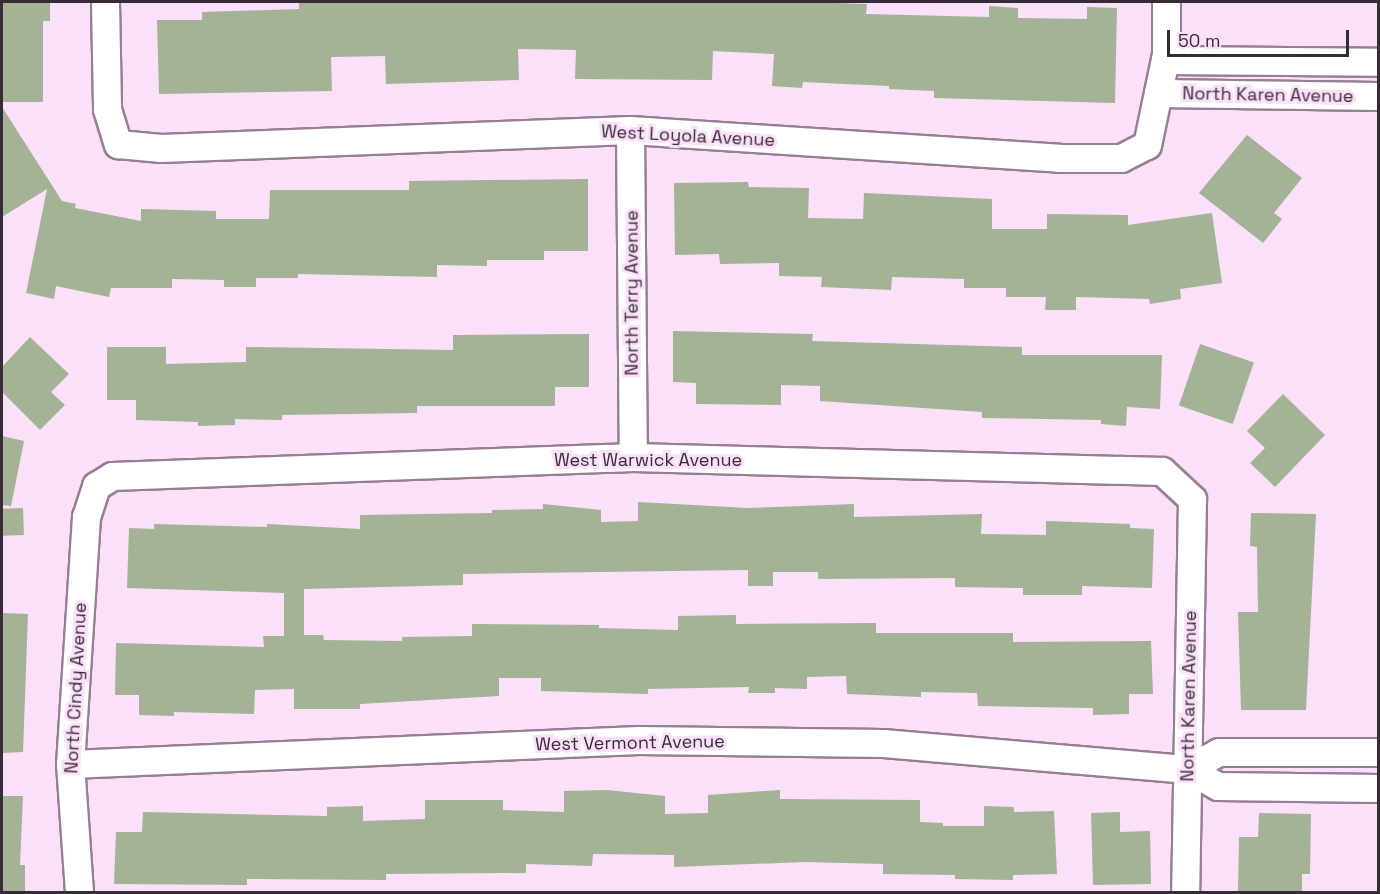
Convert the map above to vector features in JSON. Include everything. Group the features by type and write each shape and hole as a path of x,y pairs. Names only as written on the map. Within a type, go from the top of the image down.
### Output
{"street":[{"name":"West Loyola Avenue","path":"105,2 107,109 118,144 161,148 630,130 1059,158 1121,158 1147,145"},
{"name":"North Karen Avenue","path":"1147,145 1165,60 1166,2"},
{"name":"North Karen Avenue","path":"1165,60 1378,62"},
{"name":"North Karen Avenue","path":"1158,93 1378,96"},
{"name":"North Terry Avenue","path":"630,130 633,457"},
{"name":"West Warwick Avenue","path":"96,486 112,476 633,457 1162,471 1192,499"},
{"name":"North Cindy Avenue","path":"79,892 70,764 86,517 96,486"},
{"name":"North Karen Avenue","path":"1185,892 1192,499"},
{"name":"West Vermont Avenue","path":"70,764 638,740 883,743 1188,769 1218,786 1378,788"},
{"path":"1188,769 1219,752 1378,752"}],"building":[{"path":"2,2 50,2 50,21 43,21 43,102 2,102"},
{"path":"299,2 807,2 867,4 866,14 989,17 989,6 1018,8 1018,18 1087,19 1087,7 1117,8 1115,103 934,98 934,91 889,89 889,86 803,82 802,88 772,86 774,54 713,51 712,80 575,79 576,50 518,49 519,80 386,84 385,56 331,57 332,91 159,94 157,20 202,20 202,12 299,9"},
{"path":"2,107 62,201 76,204 75,208 141,221 141,209 216,211 216,219 269,219 270,190 409,190 409,181 588,179 588,251 544,251 544,260 487,260 487,266 437,265 437,277 298,274 298,278 256,278 256,287 224,287 224,280 172,279 172,288 111,288 109,297 56,286 54,299 26,293 47,189 2,217"},
{"path":"1247,135 1302,178 1274,213 1282,219 1263,243 1199,193"},
{"path":"748,182 749,187 809,188 808,218 863,219 864,193 992,199 992,229 1047,229 1047,214 1128,215 1128,225 1212,213 1222,283 1180,289 1181,299 1150,304 1149,299 1076,297 1076,310 1045,310 1046,297 1006,297 1006,288 964,288 964,279 892,277 891,290 821,287 822,277 779,276 779,263 720,264 719,254 675,255 674,183"},
{"path":"673,331 813,334 812,341 1022,347 1022,355 1162,355 1160,409 1127,407 1126,426 1101,424 1101,420 982,418 982,412 820,401 820,386 781,385 781,405 696,404 696,383 673,382"},
{"path":"589,334 589,387 555,387 555,406 417,406 417,413 282,415 282,420 235,419 235,425 198,426 198,422 136,420 136,400 107,400 107,347 166,347 166,364 246,362 246,347 453,350 453,335"},
{"path":"30,337 69,374 51,392 65,405 40,430 2,392 2,367"},
{"path":"1200,344 1254,363 1233,424 1179,405"},
{"path":"1283,394 1325,435 1275,487 1250,463 1265,448 1247,431"},
{"path":"2,436 24,441 11,506 2,505"},
{"path":"638,502 748,508 854,504 854,517 982,514 981,534 1046,535 1046,521 1130,524 1130,528 1154,529 1152,588 1082,586 1082,595 1023,595 1023,588 955,587 955,578 818,579 818,572 773,572 773,586 748,586 748,570 463,574 463,585 304,589 304,635 323,635 324,640 402,641 402,637 472,636 472,624 599,625 599,628 678,630 678,616 736,615 736,624 876,623 876,633 1013,633 1013,642 1151,641 1153,694 1129,694 1129,714 1093,715 1093,708 978,706 977,693 921,692 921,697 847,694 846,676 807,677 807,689 775,688 775,693 748,693 749,687 648,689 648,694 541,691 541,678 499,678 499,696 360,704 360,709 294,709 294,689 255,690 254,714 174,712 174,716 139,715 139,695 115,695 116,643 264,647 263,636 284,636 284,593 127,588 129,528 154,529 154,524 267,527 267,524 360,529 360,515 492,513 492,510 543,509 543,504 601,510 601,522 638,521"},
{"path":"23,508 24,535 3,536 2,509"},
{"path":"1251,513 1316,514 1306,710 1241,710 1238,612 1258,612 1257,547 1250,546"},
{"path":"2,613 28,614 23,752 2,753"},
{"path":"607,790 665,796 665,814 708,813 708,795 780,790 780,799 920,800 920,822 943,823 943,826 984,826 984,806 1014,807 1014,812 1054,811 1057,874 1013,875 1013,880 955,879 955,875 883,874 883,864 805,862 674,867 674,855 593,854 592,866 526,864 526,873 386,874 386,880 247,879 247,885 114,884 116,832 142,832 143,812 327,816 327,807 363,806 363,821 425,819 425,800 503,800 503,810 564,812 564,791"},
{"path":"2,796 23,796 20,865 25,865 25,892 2,892"},
{"path":"1120,812 1120,832 1150,831 1151,884 1093,885 1091,813"},
{"path":"1259,813 1311,814 1310,874 1302,874 1302,892 1238,892 1239,837 1258,837"}]}
